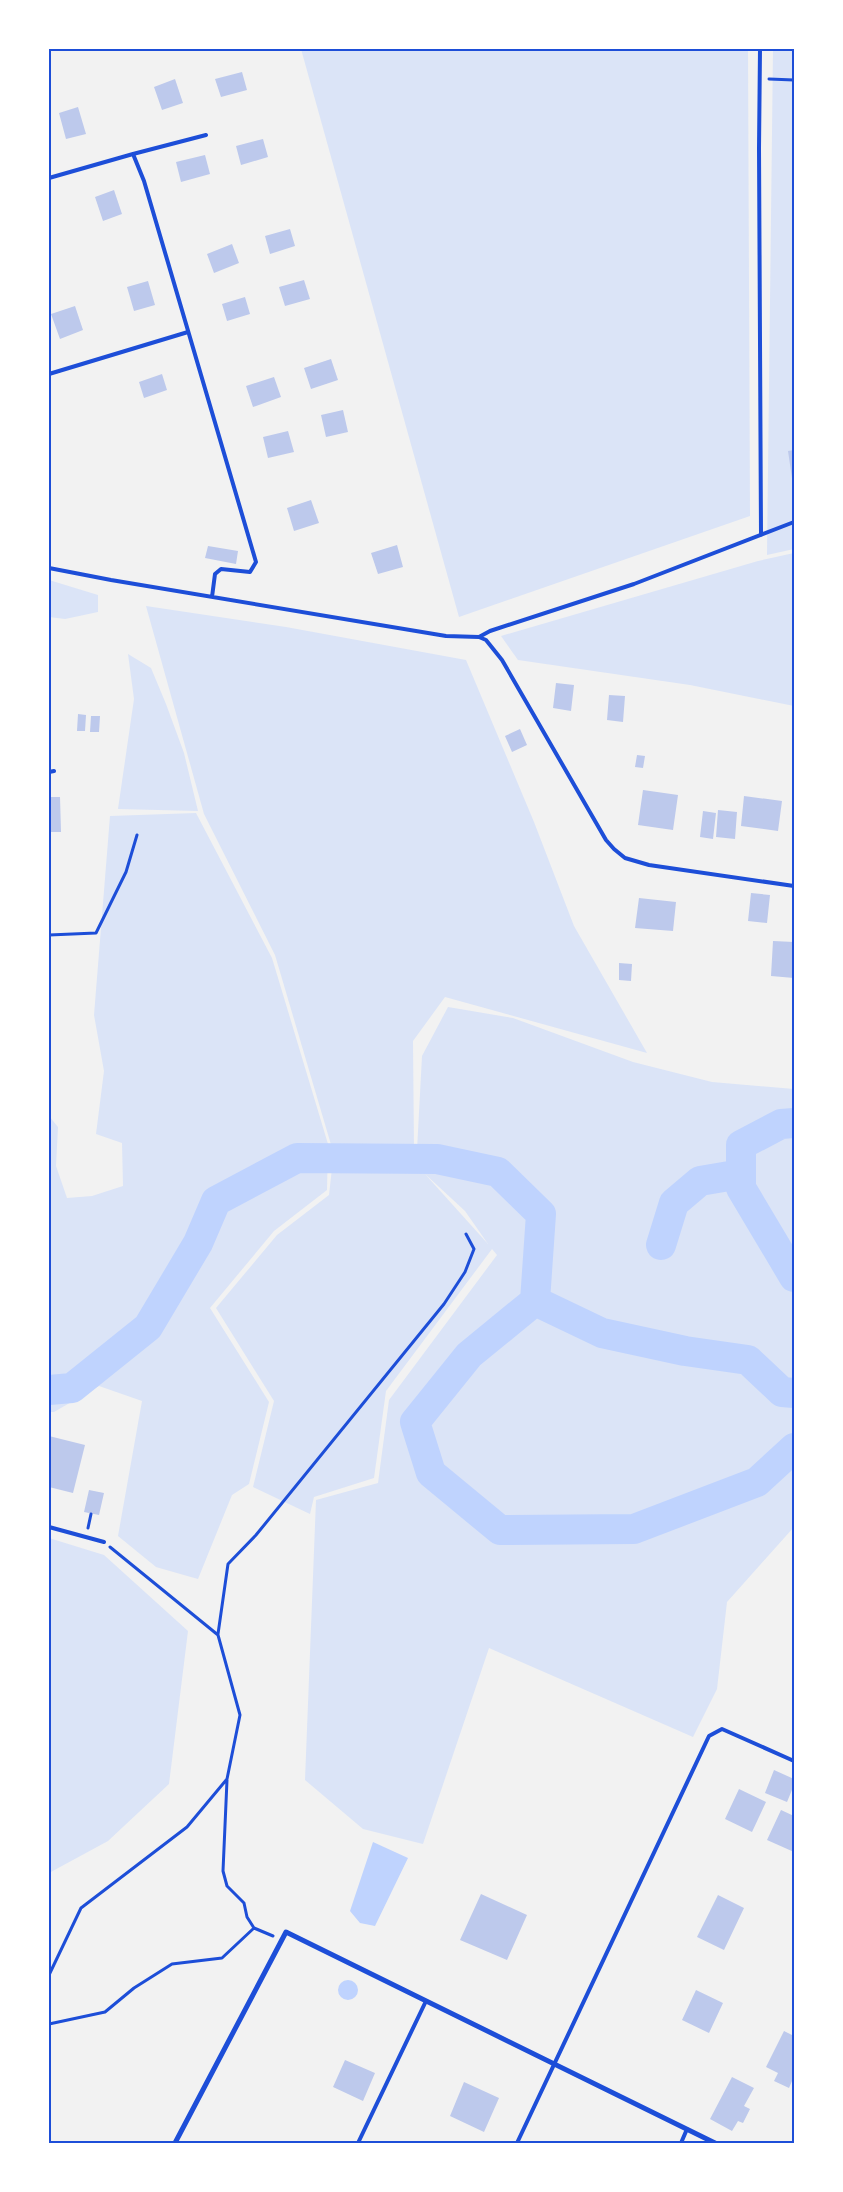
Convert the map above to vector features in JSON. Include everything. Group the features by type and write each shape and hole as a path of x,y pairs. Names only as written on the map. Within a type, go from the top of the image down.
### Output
{"street":[{"path":"175,2143 286,1932 715,2143"}],"lane":[{"path":"760,49 762,535"},
{"path":"49,178 206,135"},
{"path":"133,154 144,181 256,562 250,572 221,569 215,574 212,597"},
{"path":"49,374 188,332"},
{"path":"479,637 634,584 794,522"},
{"path":"49,568 446,636 479,637 486,640 510,669 545,736 606,840 624,858 649,865 794,886"},
{"path":"49,1527 104,1542"},
{"path":"517,2143 708,1736 722,1729 794,1762"},
{"path":"358,2143 426,2001"},
{"path":"680,2143 687,2130"}],"path":[{"path":"761,80 794,80"},
{"path":"49,935 96,933 126,872 137,835"},
{"path":"282,1940 254,1928 247,1917 244,1903 227,1886 223,1871 227,1779 240,1715 218,1635 228,1564 256,1535 444,1304 466,1272 474,1249 466,1234"},
{"path":"86,1537 92,1514"},
{"path":"104,1542 218,1635"},
{"path":"49,1974 81,1908 187,1827 227,1779"},
{"path":"49,2024 105,2012 134,1988 172,1964 222,1958 254,1928"}],"shaded area":[{"path":"301,49 748,49 750,516 459,617"},
{"path":"773,49 794,49 794,549 767,555"},
{"path":"794,553 794,706 690,685 518,660 501,636 758,561"},
{"path":"49,580 98,595 98,612 65,619 49,617"},
{"path":"146,606 286,627 466,660 534,822 574,926 647,1053 445,997 413,1041 414,1151 332,1148 275,955 204,814"},
{"path":"128,654 151,668 184,753 198,811 118,809 134,699"},
{"path":"196,813 272,958 328,1144 327,1190 274,1231 210,1308 269,1402 249,1484 232,1495 198,1579 156,1567 118,1536 142,1401 99,1386 54,1412 49,1412 49,1116 58,1127 56,1166 67,1198 92,1196 123,1186 122,1143 96,1134 104,1071 94,1015 110,816"},
{"path":"448,1007 513,1018 633,1062 712,1082 794,1089 794,1527 727,1602 717,1689 693,1737 489,1648 423,1844 363,1829 305,1780 316,1500 378,1483 389,1400 497,1255 492,1249 386,1391 374,1478 314,1497 310,1514 253,1487 274,1401 216,1308 277,1235 329,1195 332,1168 419,1167 417,1150 422,1056","holes":["425,1174 465,1211 488,1244"]},
{"path":"49,1538 104,1555 188,1631 169,1784 108,1841 49,1873"}],"water":[{"path":"373,1842 408,1858 375,1926 360,1923 350,1911"},
{"path":"344,1980 352,1980 358,1986 358,1994 352,2000 344,2000 338,1994 338,1986"}],"building":[{"path":"242,72 247,90 221,97 215,79"},
{"path":"175,79 183,103 162,110 154,87"},
{"path":"78,107 86,134 66,139 59,113"},
{"path":"263,139 268,157 241,165 236,146"},
{"path":"205,155 210,174 181,182 176,162"},
{"path":"114,190 122,214 103,221 95,197"},
{"path":"290,229 295,246 270,254 265,236"},
{"path":"232,244 239,263 214,273 207,254"},
{"path":"304,280 310,299 285,306 279,287"},
{"path":"148,281 155,305 134,311 127,287"},
{"path":"245,297 250,314 227,321 222,304"},
{"path":"75,306 83,330 60,339 51,314"},
{"path":"331,359 338,380 311,389 304,368"},
{"path":"162,374 167,390 144,398 139,382"},
{"path":"274,377 281,397 253,407 246,386"},
{"path":"343,410 348,432 326,437 321,415"},
{"path":"288,431 294,452 268,458 263,437"},
{"path":"794,450 794,485 793,485 788,451"},
{"path":"311,500 319,523 294,531 287,508"},
{"path":"397,545 403,567 378,574 371,553"},
{"path":"208,546 238,551 236,564 205,558"},
{"path":"556,683 574,685 571,711 553,708"},
{"path":"609,695 625,696 623,722 607,720"},
{"path":"78,714 86,715 85,731 77,731"},
{"path":"91,716 100,716 99,732 90,732"},
{"path":"520,729 527,745 512,752 505,736"},
{"path":"637,755 645,756 643,768 635,767"},
{"path":"643,790 678,795 673,830 638,825"},
{"path":"744,796 782,801 778,831 741,826"},
{"path":"49,797 60,797 61,832 49,832"},
{"path":"718,810 737,812 735,839 716,837"},
{"path":"703,811 716,813 713,839 700,837"},
{"path":"751,893 770,895 767,923 748,921"},
{"path":"639,898 676,902 673,931 635,928"},
{"path":"773,941 794,942 794,978 771,976"},
{"path":"619,963 632,964 631,981 619,980"},
{"path":"49,1436 85,1445 73,1493 49,1487"},
{"path":"89,1490 104,1493 99,1515 84,1512"},
{"path":"774,1770 794,1779 794,1785 787,1802 765,1793"},
{"path":"739,1789 766,1802 752,1832 725,1819"},
{"path":"781,1810 794,1816 794,1852 767,1840"},
{"path":"481,1894 527,1915 507,1960 460,1940"},
{"path":"718,1895 744,1908 724,1950 697,1937"},
{"path":"696,1990 723,2003 709,2033 682,2020"},
{"path":"784,2031 794,2036 794,2082 792,2081 789,2088 774,2081 778,2073 766,2067"},
{"path":"345,2060 375,2073 363,2101 333,2087"},
{"path":"732,2077 754,2088 744,2106 750,2109 743,2123 738,2121 732,2131 710,2119"},
{"path":"464,2082 499,2098 484,2132 450,2116"}],"waterway":[{"path":"794,1123 781,1124 741,1145 741,1188 794,1277"},
{"path":"49,1390 72,1388 148,1327 198,1243 216,1201 297,1158 437,1159 498,1172 541,1214 535,1301 469,1355 415,1422 431,1473 500,1530 634,1529 757,1482 794,1448"},
{"path":"661,1245 674,1203 700,1181 741,1174"},
{"path":"535,1301 602,1333 685,1351 748,1360 782,1392 794,1393"}]}
